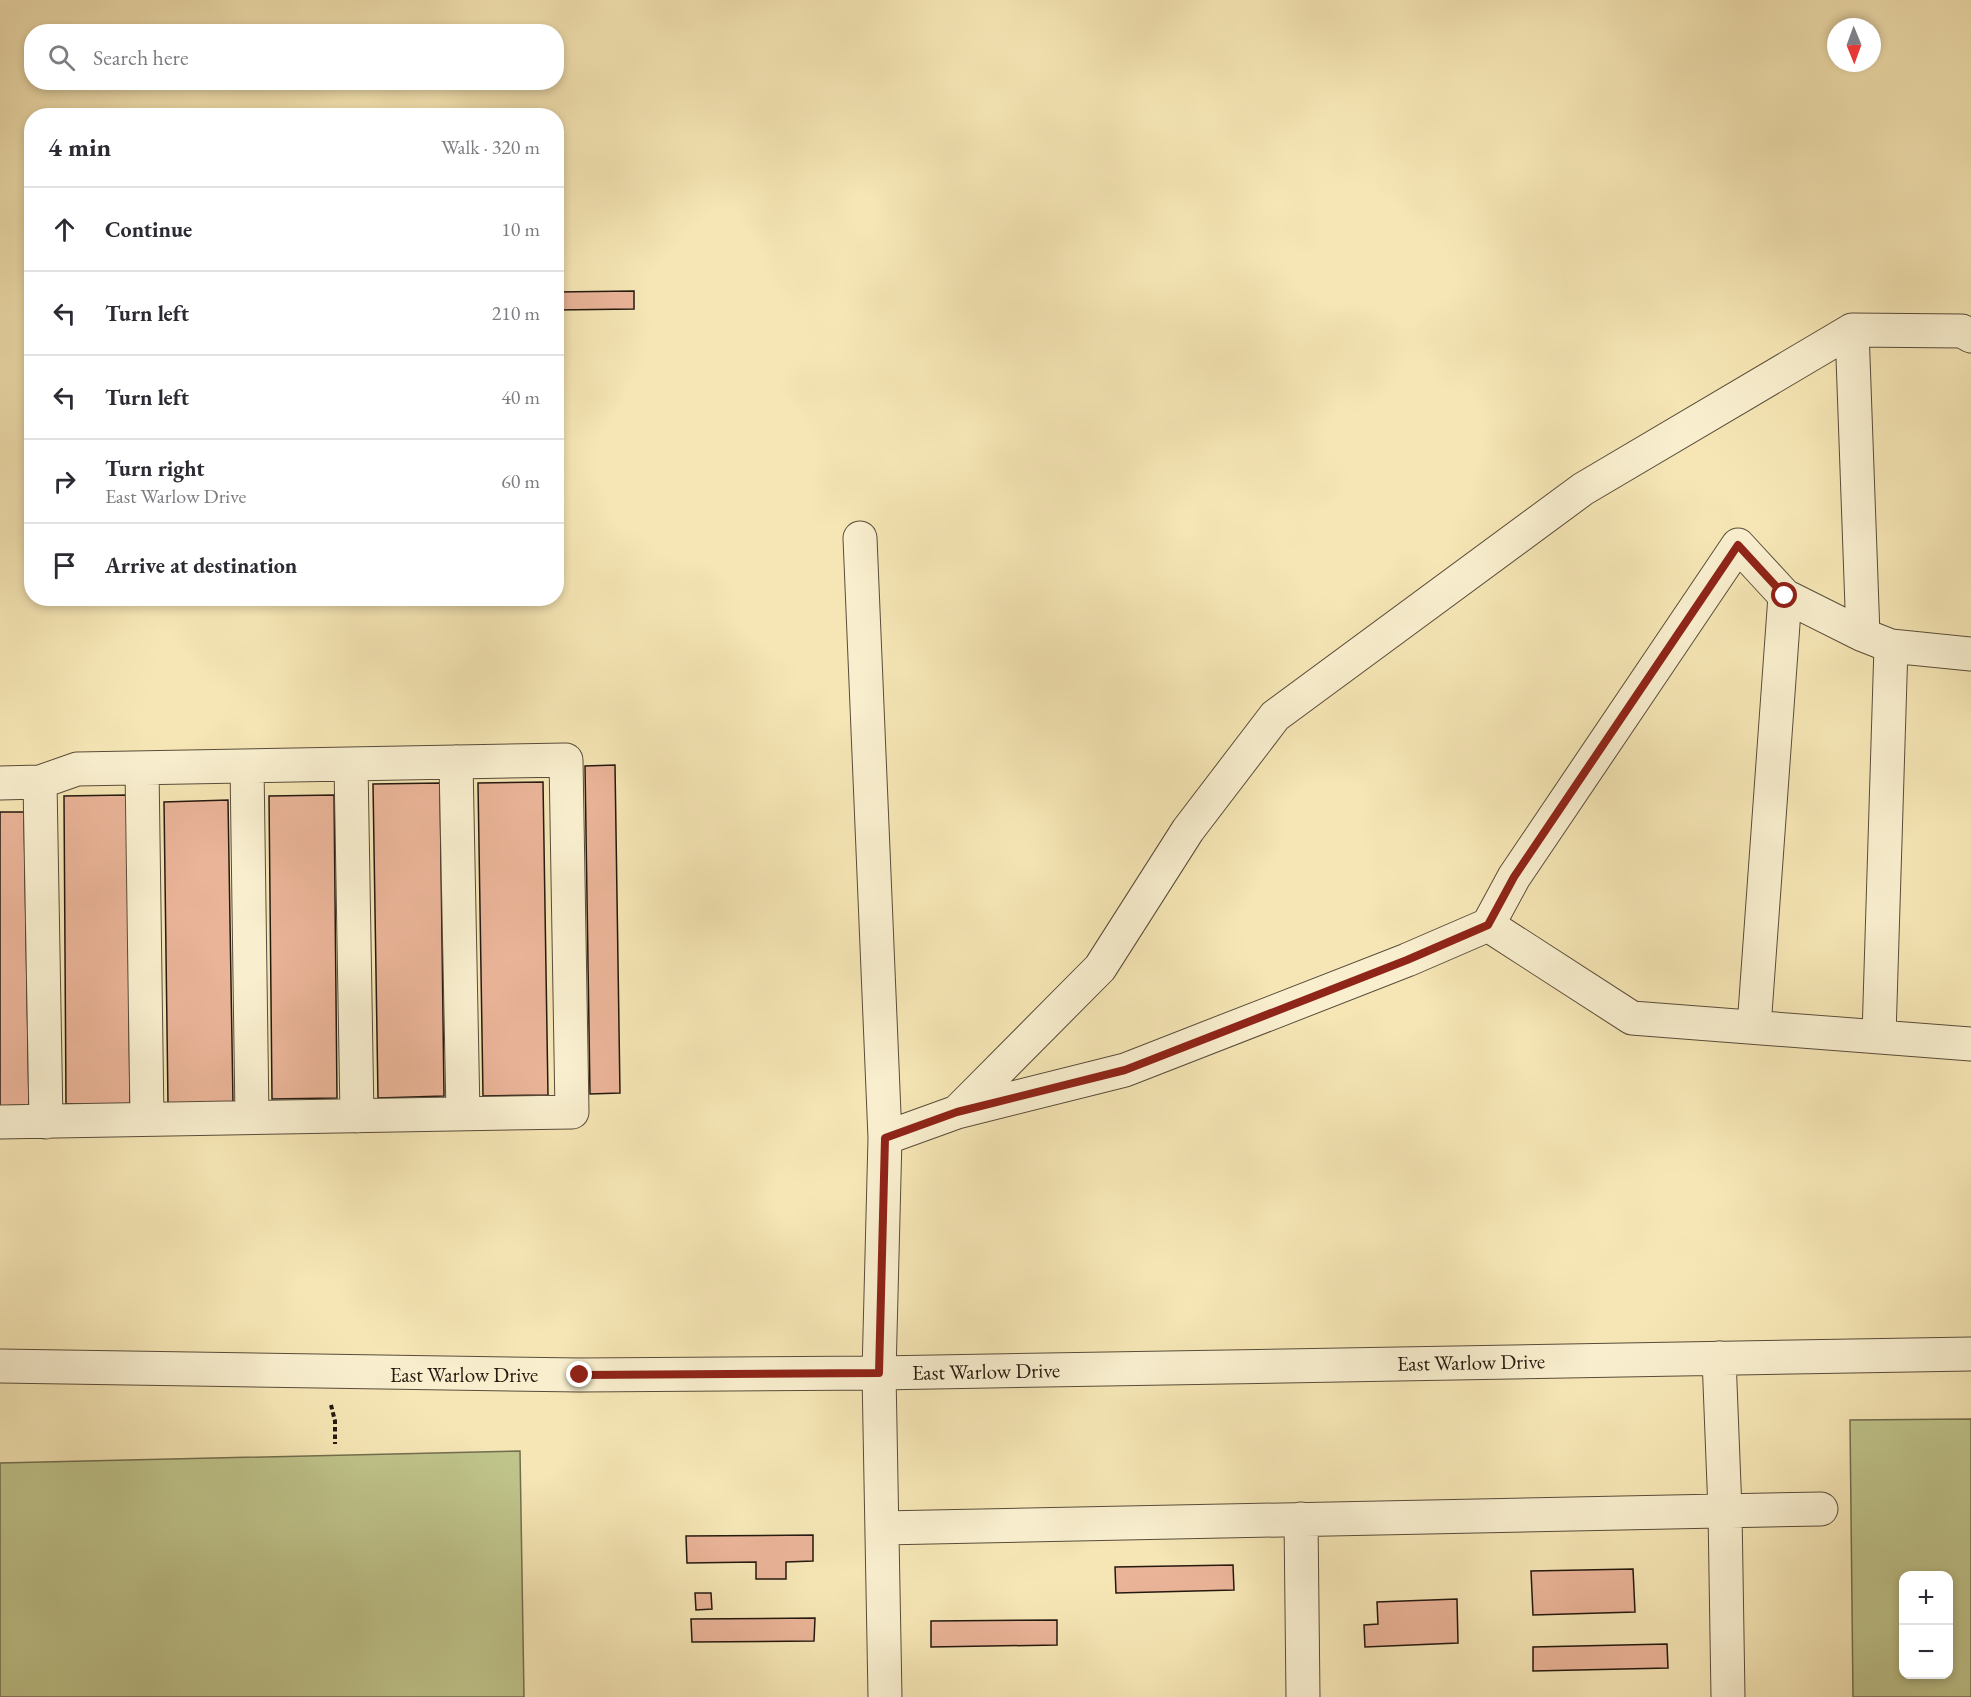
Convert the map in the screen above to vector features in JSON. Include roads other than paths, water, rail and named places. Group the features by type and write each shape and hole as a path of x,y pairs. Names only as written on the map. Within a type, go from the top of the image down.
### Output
{"street":[{"path":"1852,330 1877,641 1879,1036"},
{"path":"957,1112 1100,968 1188,830 1275,716 1583,489 1852,330 1962,331 1971,336"},
{"path":"860,538 885,1138 879,1373 885,1697"},
{"path":"885,1138 957,1112 1125,1070 1407,960 1488,925 1514,877 1738,545 1785,596 1877,641 1971,654"},
{"path":"1754,1027 1785,596"},
{"path":"0,783 40,782 77,770 566,760 572,1112 0,1122"},
{"path":"456,762 463,1114"},
{"path":"351,764 357,1116"},
{"path":"247,766 252,1117"},
{"path":"142,768 147,1119"},
{"path":"40,782 46,1122"},
{"path":"1488,925 1632,1018 1971,1044"},
{"name":"East Warlow Drive","path":"0,1366 545,1375 879,1373 1971,1354"},
{"path":"1719,1358 1725,1511 1728,1697"},
{"path":"882,1528 1821,1509"},
{"path":"1301,1519 1303,1697"}]}
